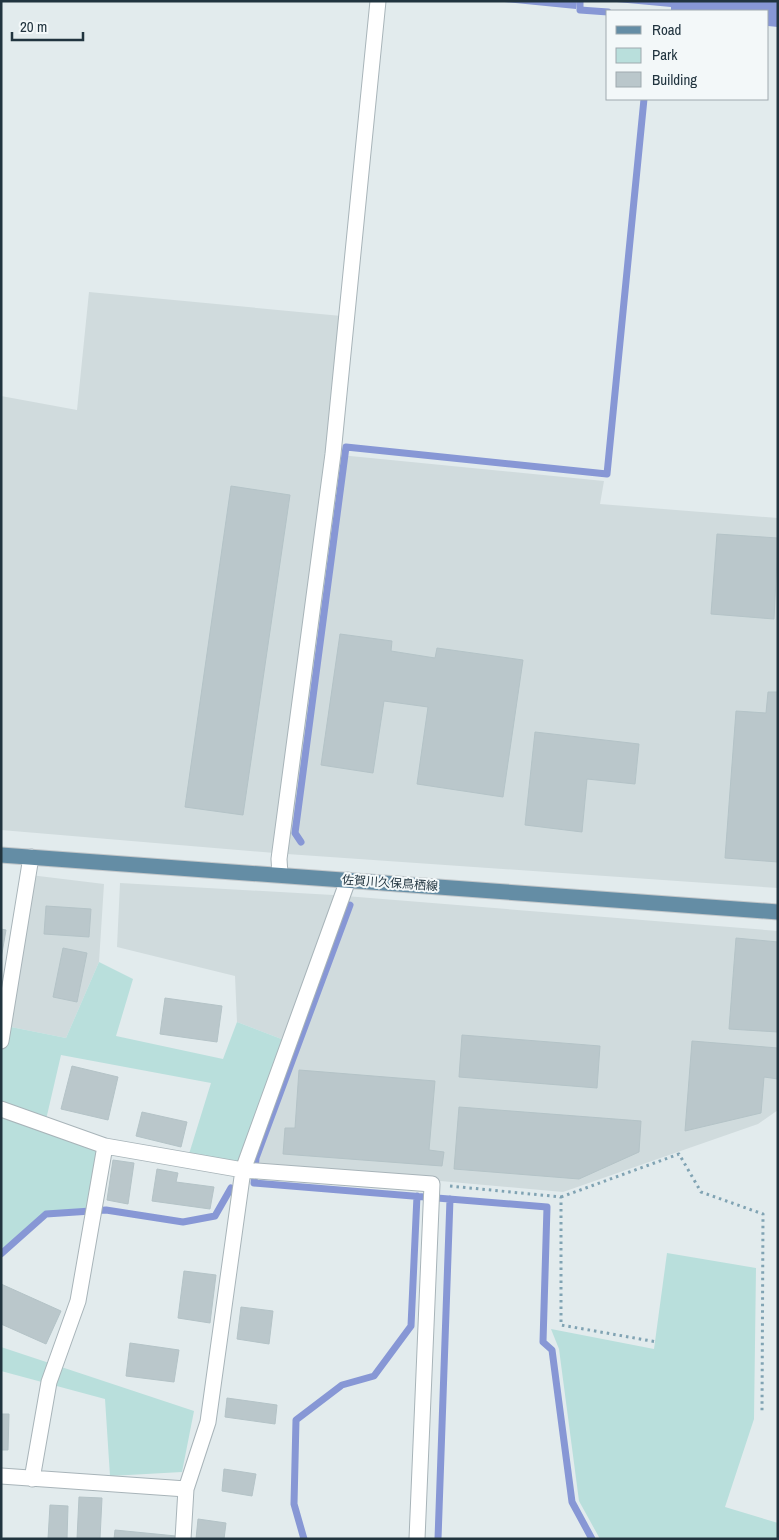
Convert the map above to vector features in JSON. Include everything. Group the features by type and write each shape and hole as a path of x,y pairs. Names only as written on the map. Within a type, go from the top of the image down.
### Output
{"main road":[{"name":"佐賀川久保鳥栖線","path":"1,855 778,912"}],"street":[{"path":"280,875 279,859 333,454 378,1"},
{"path":"1,1041 31,857"},
{"path":"183,1539 186,1489 208,1422 243,1170 348,880"},
{"path":"1,1109 105,1146 243,1170 432,1184 417,1539"},
{"path":"32,1479 49,1382 78,1301 105,1146"},
{"path":"1,1476 186,1489"}],"path":[{"path":"432,1184 561,1197 678,1154 701,1192 763,1214 762,1412"},
{"path":"561,1197 561,1325 657,1342"}],"shaded area":[{"path":"89,292 352,317 340,455 604,481 600,504 778,518 778,888 287,854 1,830 1,396 77,410"},
{"path":"22,874 104,884 99,962 66,1038 1,1025"},
{"path":"120,883 333,895 778,931 778,1110 758,1124 563,1192 240,1163 284,1040 237,1022 235,976 117,947"}],"green space":[{"path":"99,962 133,979 116,1036 223,1059 237,1022 284,1040 240,1163 189,1154 211,1083 61,1055 45,1124 105,1146 95,1207 46,1214 1,1254 1,1025 66,1038"},
{"path":"667,1253 756,1268 754,1419 725,1507 778,1523 778,1539 600,1539 579,1501 559,1349 551,1329 654,1349"},
{"path":"1,1347 194,1411 182,1472 110,1476 105,1399 1,1371"}],"water":[{"path":"494,1 577,1 576,9"},
{"path":"606,1 778,1 778,27 769,26 769,10 671,10 671,7"}],"building":[{"path":"231,486 290,495 243,815 185,807"},
{"path":"717,534 778,538 774,619 711,614"},
{"path":"340,634 392,641 391,651 435,658 437,648 523,660 503,797 417,784 428,707 384,701 373,773 321,765"},
{"path":"768,692 778,692 778,862 725,858 736,711 766,713"},
{"path":"535,732 639,744 635,784 587,779 582,832 525,825"},
{"path":"46,906 91,909 89,937 44,934"},
{"path":"1,929 6,930 1,959"},
{"path":"736,938 778,942 778,1032 729,1029"},
{"path":"63,948 87,953 77,1002 53,997"},
{"path":"165,998 222,1006 217,1042 160,1034"},
{"path":"462,1035 600,1046 597,1088 459,1077"},
{"path":"692,1041 778,1048 778,1079 764,1077 761,1113 685,1131"},
{"path":"72,1066 118,1077 108,1120 61,1109"},
{"path":"299,1070 435,1081 429,1150 444,1152 442,1166 283,1154 285,1128 295,1128"},
{"path":"459,1107 641,1121 639,1152 579,1179 454,1169"},
{"path":"142,1112 187,1122 181,1147 136,1136"},
{"path":"113,1160 134,1163 128,1204 107,1200"},
{"path":"157,1169 178,1173 176,1182 214,1187 210,1209 152,1201"},
{"path":"184,1271 216,1275 210,1323 178,1318"},
{"path":"1,1284 61,1311 46,1344 1,1324"},
{"path":"241,1307 273,1311 269,1344 237,1339"},
{"path":"130,1343 179,1350 174,1382 126,1376"},
{"path":"227,1398 277,1405 275,1424 225,1417"},
{"path":"1,1414 9,1414 8,1450 1,1450"},
{"path":"224,1469 256,1474 252,1496 222,1491"},
{"path":"79,1497 102,1498 100,1539 77,1539"},
{"path":"50,1505 68,1506 67,1539 48,1539"},
{"path":"198,1519 226,1523 224,1539 196,1539"},
{"path":"115,1530 176,1536 175,1539 114,1539"}],"waterway":[{"path":"580,1 580,10 606,12"},
{"path":"301,842 295,833 346,447 607,474 644,100"},
{"path":"350,905 256,1158 254,1183 547,1207 543,1342 552,1350 572,1502 592,1539"},
{"path":"1,1254 46,1214 106,1210 183,1222 215,1216 231,1188"},
{"path":"304,1539 294,1504 296,1420 342,1385 374,1376 411,1326 417,1196"},
{"path":"438,1539 450,1199"}]}
